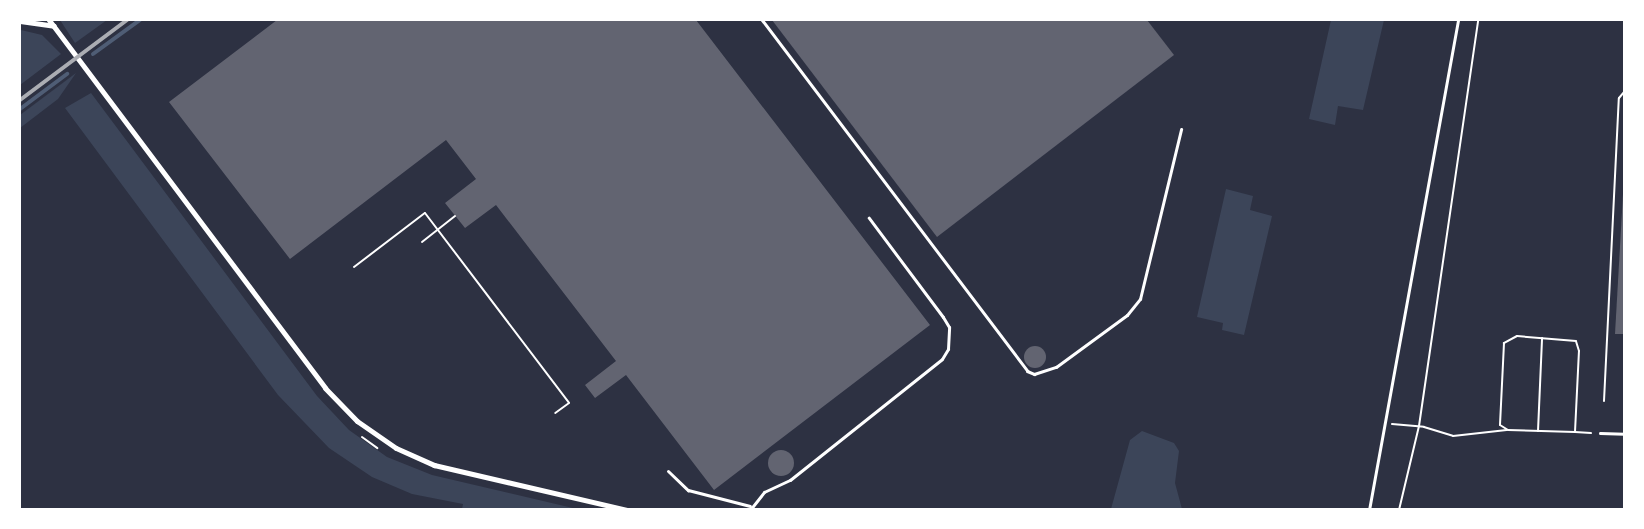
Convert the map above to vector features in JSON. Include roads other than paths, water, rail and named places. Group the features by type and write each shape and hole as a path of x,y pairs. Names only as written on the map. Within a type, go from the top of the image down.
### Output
{"street":[{"path":"49,20 325,388 357,421 396,448 434,465 628,510"},
{"path":"20,21 54,26"}],"lane":[{"path":"762,20 1034,374 1056,367 1127,315 1140,299 1182,129"},
{"path":"1369,510 1458,20"},
{"path":"668,471 688,490 750,508 764,492 799,473 942,359 948,349 949,327 869,218"},
{"path":"1600,433 1624,434"}],"waterway":[{"path":"93,54 140,20"},
{"path":"20,109 67,74"}],"railway":[{"path":"20,100 127,20"}]}
